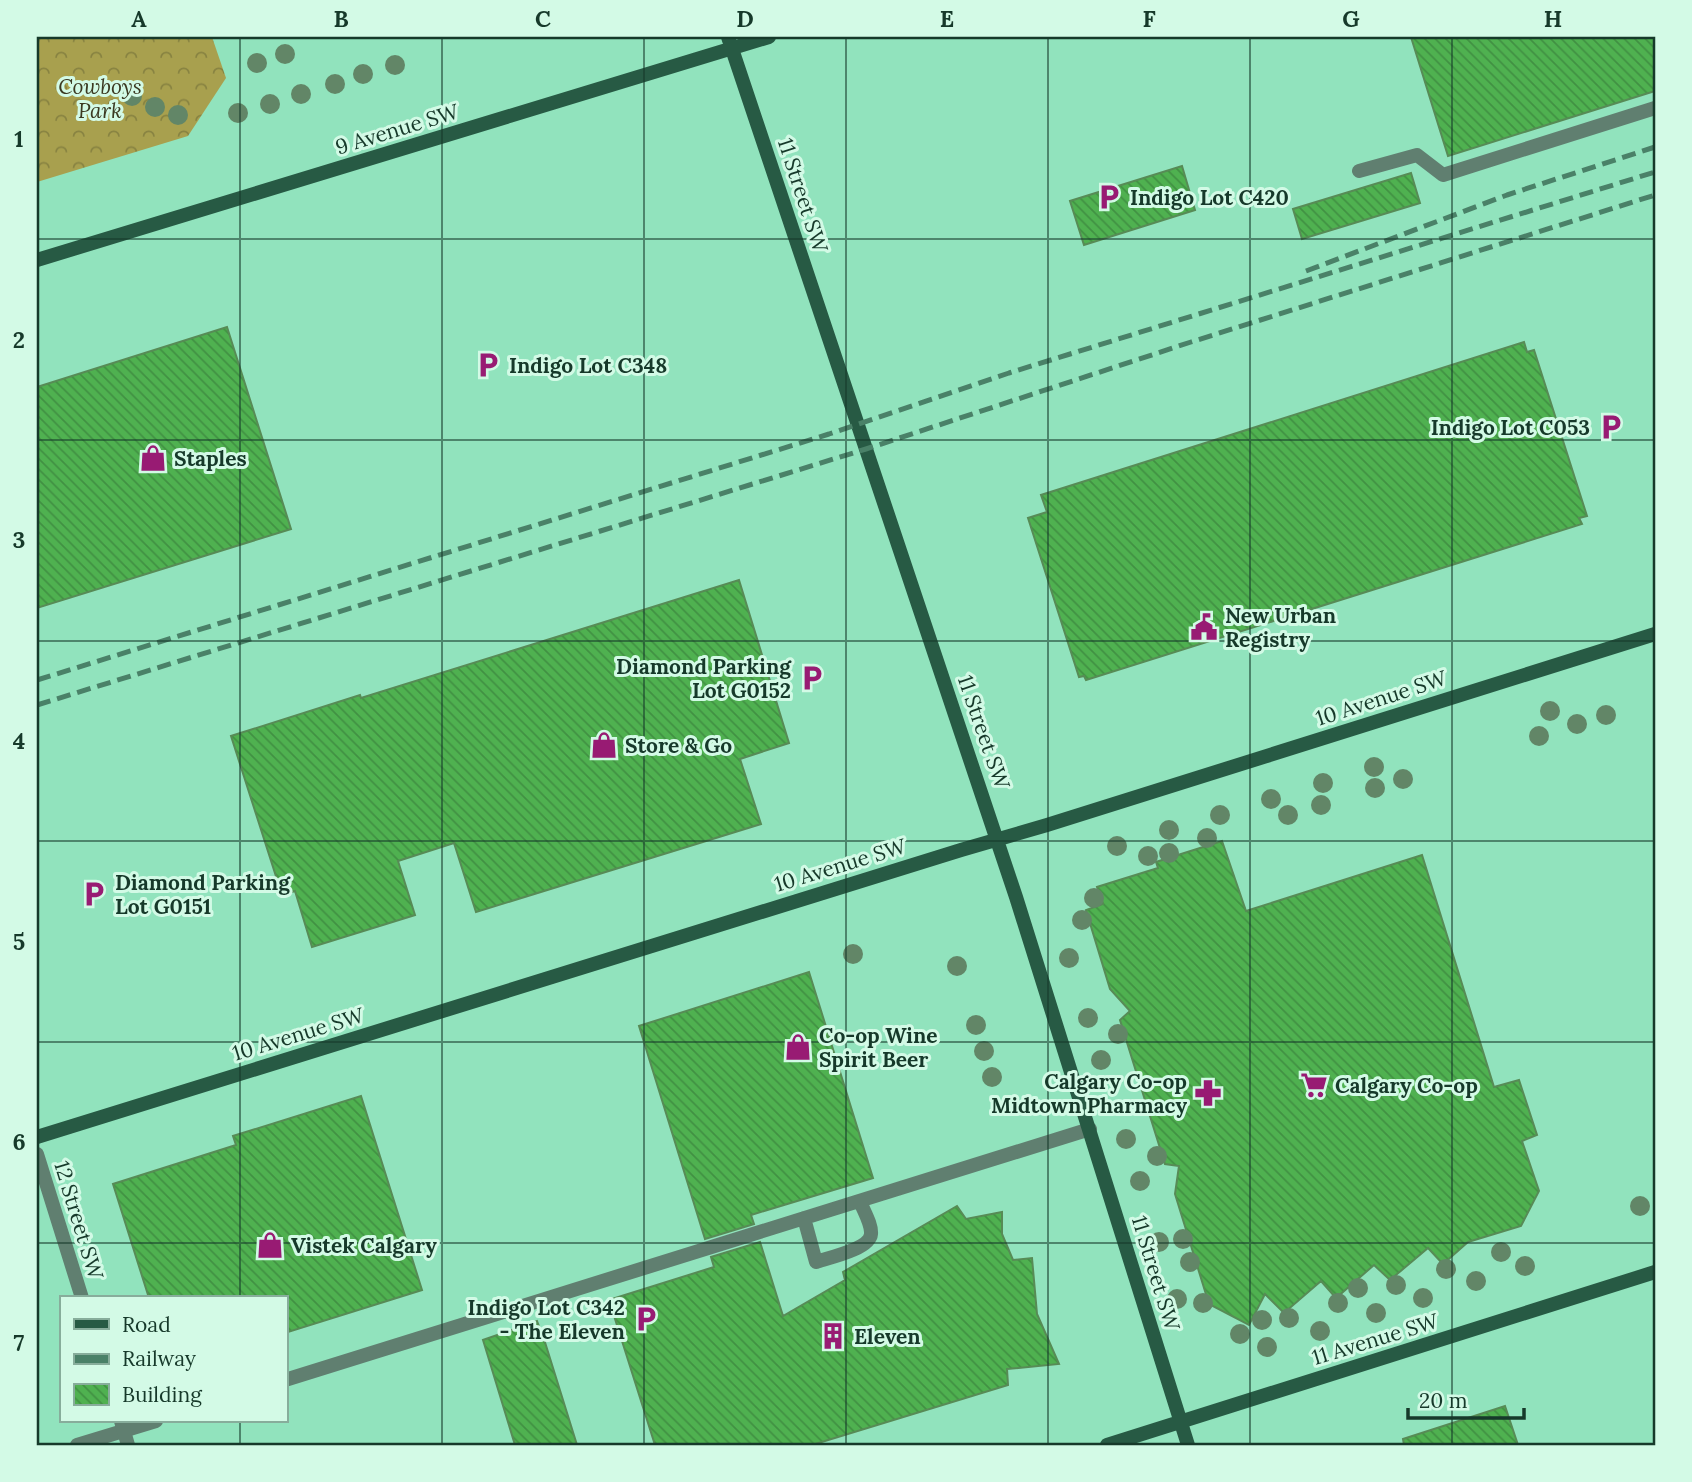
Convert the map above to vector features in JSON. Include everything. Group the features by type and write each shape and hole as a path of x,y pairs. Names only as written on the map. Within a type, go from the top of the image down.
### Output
{"street":[{"name":"9 Avenue SW","path":"37,260 730,43 769,37"},
{"name":"11 Street SW","path":"730,43 997,839 1188,1445"},
{"path":"1359,171 1416,155 1443,175 1655,108"},
{"name":"10 Avenue SW","path":"37,1137 1055,823 1655,634"},
{"path":"287,1379 1090,1129"},
{"name":"12 Street SW","path":"37,1154 81,1296"},
{"path":"804,1218 816,1262 853,1251 869,1239 871,1232 860,1201"},
{"name":"11 Avenue SW","path":"1107,1445 1655,1272"},
{"path":"77,1445 153,1422"}],"green space":[{"name":"Cowboys Park","path":"37,37 212,37 226,78 188,136 37,182"}],"building":[{"path":"1411,37 1655,37 1655,91 1448,156"},
{"path":"1182,166 1195,210 1084,245 1070,201"},
{"path":"1411,173 1420,203 1302,239 1293,209"},
{"name":"Staples","path":"227,327 291,529 37,608 37,387"},
{"path":"1524,342 1527,352 1534,350 1587,516 1579,518 1582,524 1086,680 1084,676 1079,677 1028,518 1047,512 1041,495"},
{"name":"Store & Go","path":"739,580 789,743 740,759 761,824 476,912 454,843 398,861 415,915 312,947 295,891 282,895 231,736"},
{"name":"Calgary Co-op","path":"1222,841 1246,911 1422,855 1494,1087 1519,1080 1537,1135 1522,1141 1539,1191 1521,1226 1468,1242 1443,1264 1428,1248 1390,1280 1374,1265 1336,1298 1321,1281 1284,1313 1265,1294 1249,1325 1209,1304 1175,1194 1179,1166 1165,1164 1120,1020 1130,1011 1110,989 1086,910 1103,904 1097,887 1158,868 1156,862"},
{"path":"809,972 873,1178 751,1215 754,1224 705,1239 639,1026"},
{"name":"Vistek Calgary","path":"361,1096 422,1290 287,1332 287,1296 148,1296 113,1184 236,1145 233,1136"},
{"name":"Eleven","path":"957,1206 966,1219 1002,1212 1002,1234 1013,1260 1032,1258 1037,1314 1059,1364 1007,1369 1008,1385 812,1445 655,1445 609,1300 714,1267 711,1257 760,1242 783,1316 845,1280 843,1272"},
{"path":"537,1321 577,1445 515,1445 483,1340"},
{"path":"1505,1406 1518,1445 1404,1445 1403,1439"}],"railway":[{"path":"1306,271 1507,195 1655,147"},
{"path":"37,680 829,434 1009,373 1655,172"},
{"path":"37,705 866,449 1191,342 1655,195"}],"place":[{"name":"Indigo Lot C420","path":"1109,197"},
{"name":"Indigo Lot C348","path":"488,365"},
{"name":"Indigo Lot C053","path":"1611,427"},
{"name":"Staples","path":"153,458"},
{"name":"New Urban Registry","path":"1204,627"},
{"name":"Diamond Parking Lot G0152","path":"812,678"},
{"name":"Store & Go","path":"604,745"},
{"name":"Diamond Parking Lot G0151","path":"94,894"},
{"name":"Co-op Wine Spirit Beer","path":"798,1047"},
{"name":"Calgary Co-op","path":"1314,1085"},
{"name":"Calgary Co-op Midtown Pharmacy","path":"1208,1093"},
{"name":"Vistek Calgary","path":"270,1245"},
{"name":"Indigo Lot C342 - The Eleven","path":"646,1319"},
{"name":"Eleven","path":"833,1336"}]}
